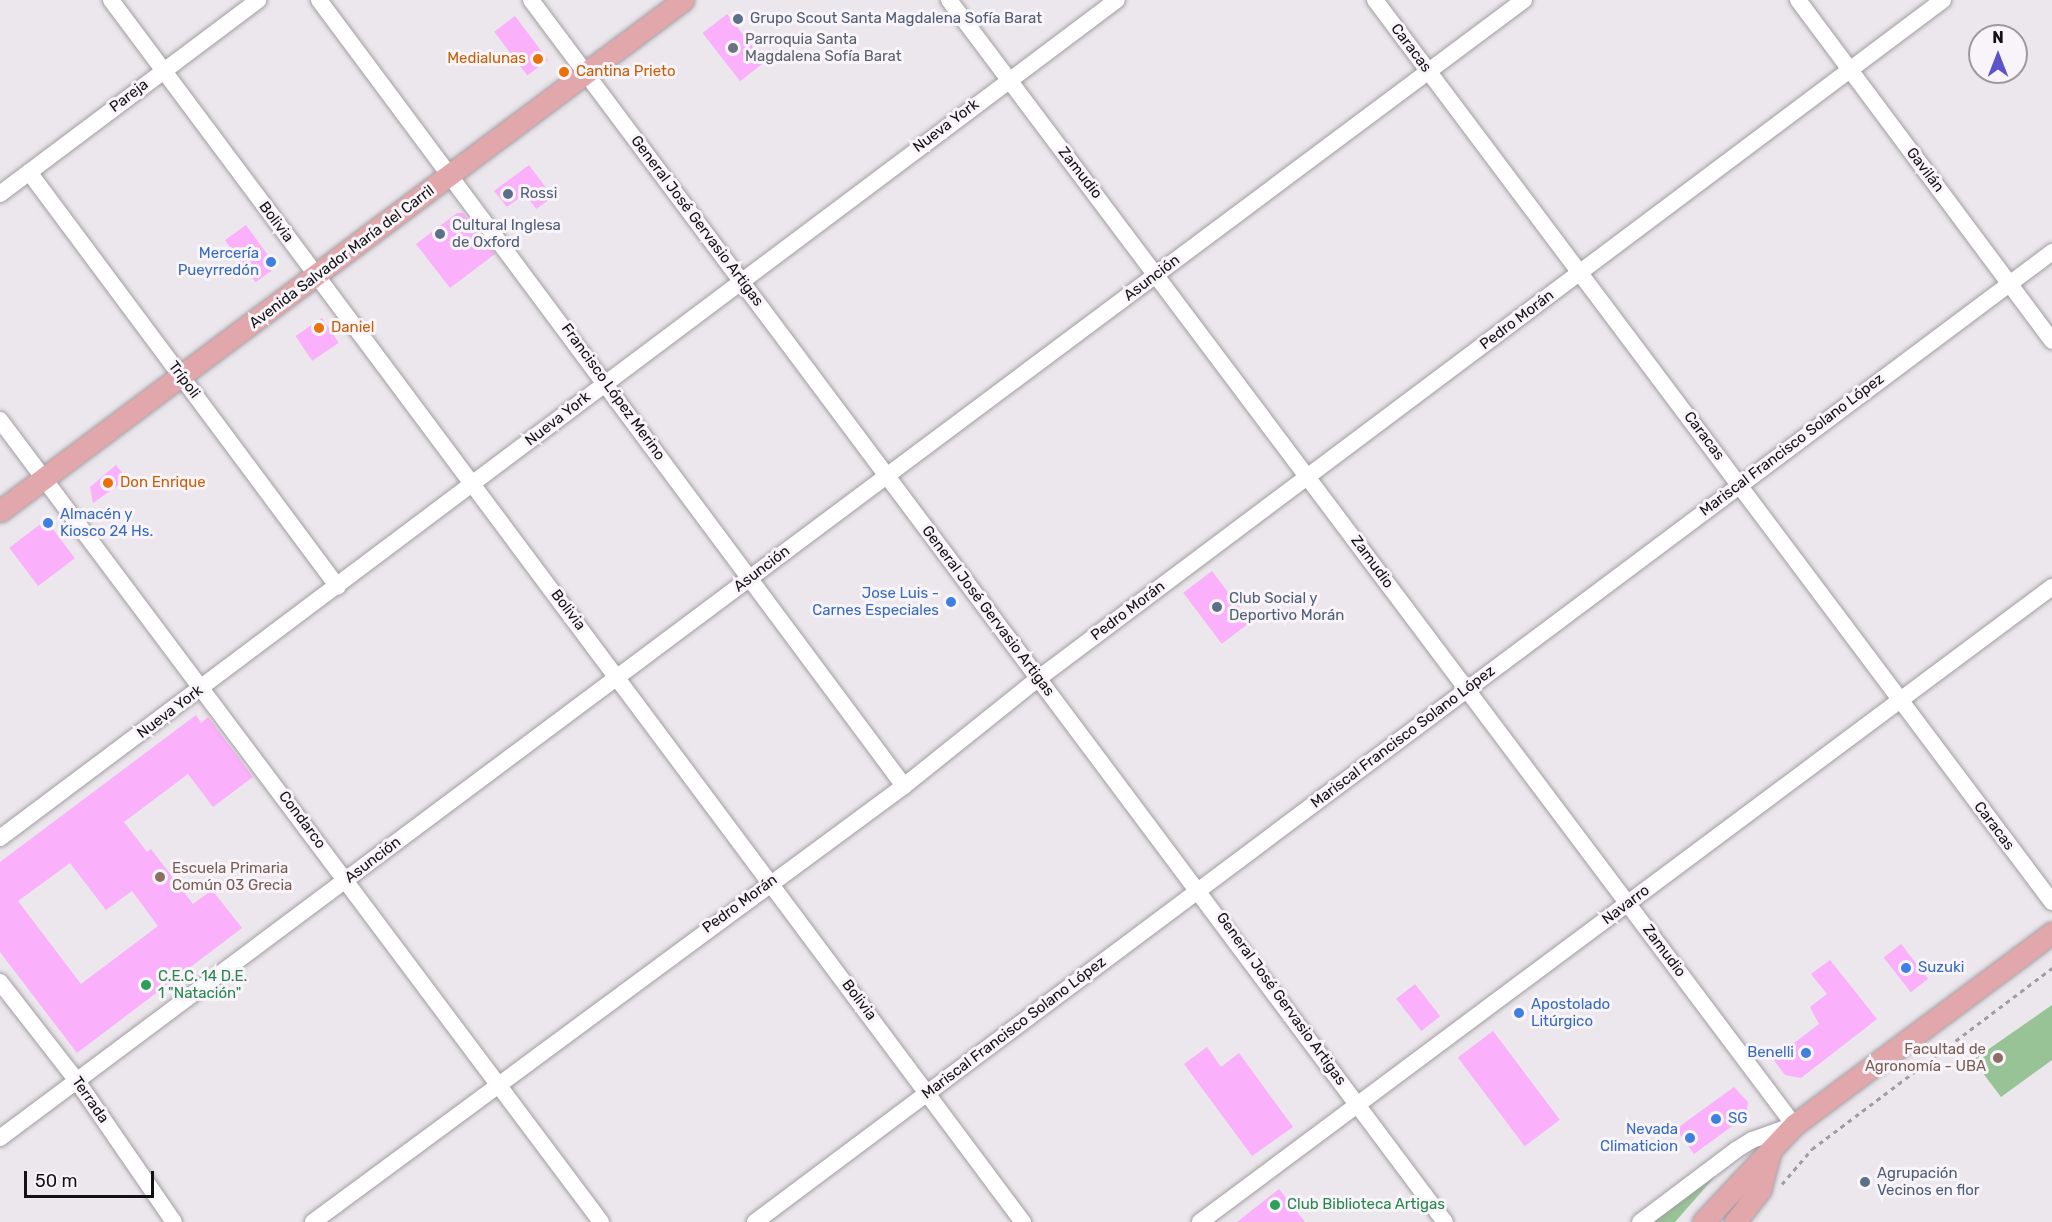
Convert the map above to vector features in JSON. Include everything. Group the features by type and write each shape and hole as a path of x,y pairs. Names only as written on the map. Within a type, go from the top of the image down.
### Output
{"main road":[{"name":"Avenida Salvador María del Carril","path":"0,511 317,277 683,0"},
{"path":"1703,1222 1794,1125 2052,933"},
{"path":"1735,1222 1760,1190 1772,1146"}],"street":[{"name":"Bolivia","path":"111,0 929,1092 1023,1222"},
{"name":"Pareja","path":"0,194 258,0"},
{"name":"Francisco López Merino","path":"319,0 452,174 904,786"},
{"name":"General José Gervasio Artigas","path":"531,0 1200,889 1445,1222"},
{"name":"Zamudio","path":"949,0 1309,477 1465,690 1794,1125"},
{"name":"Nueva York","path":"0,838 338,587 741,279 1117,0"},
{"name":"Caracas","path":"1375,0 2052,902"},
{"name":"Asunción","path":"0,1138 1524,0"},
{"name":"Gavilán","path":"1798,0 2052,340"},
{"name":"Pedro Morán","path":"314,1222 498,1083 904,786 1039,678 1943,0"},
{"name":"Trípoli","path":"29,172 338,587"},
{"name":"Mariscal Francisco Solano López","path":"755,1222 2052,252"},
{"name":"Condarco","path":"0,420 347,879 600,1222"},
{"name":"Navarro","path":"1200,1222 2052,587"},
{"name":"Terrada","path":"0,982 77,1081 174,1222"},
{"path":"1640,1222 1736,1150 1752,1140 1794,1125"}],"path":[{"path":"1778,1189 1812,1149 2052,968"}],"green space":[{"path":"2052,1005 2052,1060 2001,1097 1973,1060"},
{"path":"1718,1173 1675,1222 1647,1222"}],"building":[{"name":"Parroquia Santa Magdalena Sofía Barat","path":"727,14 765,62 740,81 703,33"},
{"path":"515,16 548,60 527,76 494,32"},
{"path":"529,165 553,197 536,209 525,194 507,207 494,191"},
{"path":"457,213 463,213 495,254 450,288 416,244"},
{"path":"246,225 277,267 256,282 225,240"},
{"path":"322,318 339,343 312,361 295,336"},
{"name":"Don Enrique","path":"116,465 127,479 93,503 90,487"},
{"path":"46,520 75,558 38,586 9,548"},
{"name":"Club Social y Deportivo Morán","path":"1212,571 1251,622 1222,644 1183,593"},
{"path":"196,715 201,723 208,717 253,777 213,807 188,774 124,822 147,852 151,849 193,904 212,890 242,928 77,1053 0,952 0,862","holes":["70,863 106,910 132,891 158,926 81,984 18,901"]},
{"name":"Suzuki","path":"1901,944 1928,979 1911,992 1884,958"},
{"path":"1830,960 1877,1019 1801,1078 1785,1075 1773,1059 1819,1024 1810,1007 1827,994 1811,974"},
{"path":"1415,984 1440,1016 1421,1031 1396,999"},
{"path":"1493,1031 1560,1120 1525,1146 1458,1057"},
{"path":"1207,1047 1221,1067 1239,1053 1293,1127 1252,1156 1184,1064"},
{"name":"SG","path":"1734,1087 1748,1102 1746,1116 1694,1154 1676,1129"},
{"name":"Club Biblioteca Artigas","path":"1279,1189 1305,1222 1237,1222"}],"place":[{"name":"Grupo Scout Santa Magdalena Sofía Barat","path":"738,19"},
{"name":"Parroquia Santa Magdalena Sofía Barat","path":"733,48"},
{"name":"Medialunas","path":"538,59"},
{"name":"Cantina Prieto","path":"564,72"},
{"name":"Rossi","path":"508,194"},
{"name":"Cultural Inglesa de Oxford","path":"440,234"},
{"name":"Mercería Pueyrredón","path":"271,262"},
{"name":"Daniel","path":"319,328"},
{"name":"Don Enrique","path":"108,483"},
{"name":"Almacén y Kiosco 24 Hs.","path":"48,523"},
{"name":"Jose Luis - Carnes Especiales","path":"951,602"},
{"name":"Club Social y Deportivo Morán","path":"1217,607"},
{"name":"Escuela Primaria Común 03 Grecia","path":"160,877"},
{"name":"Suzuki","path":"1906,968"},
{"name":"C.E.C. 14 D.E. 1 \"Natación\"","path":"146,985"},
{"name":"Apostolado Litúrgico","path":"1519,1013"},
{"name":"Benelli","path":"1806,1053"},
{"name":"Facultad de Agronomía - UBA","path":"1998,1058"},
{"name":"SG","path":"1716,1119"},
{"name":"Nevada Climaticion","path":"1690,1138"},
{"name":"Agrupación Vecinos en flor","path":"1865,1182"},
{"name":"Club Biblioteca Artigas","path":"1275,1205"}]}
